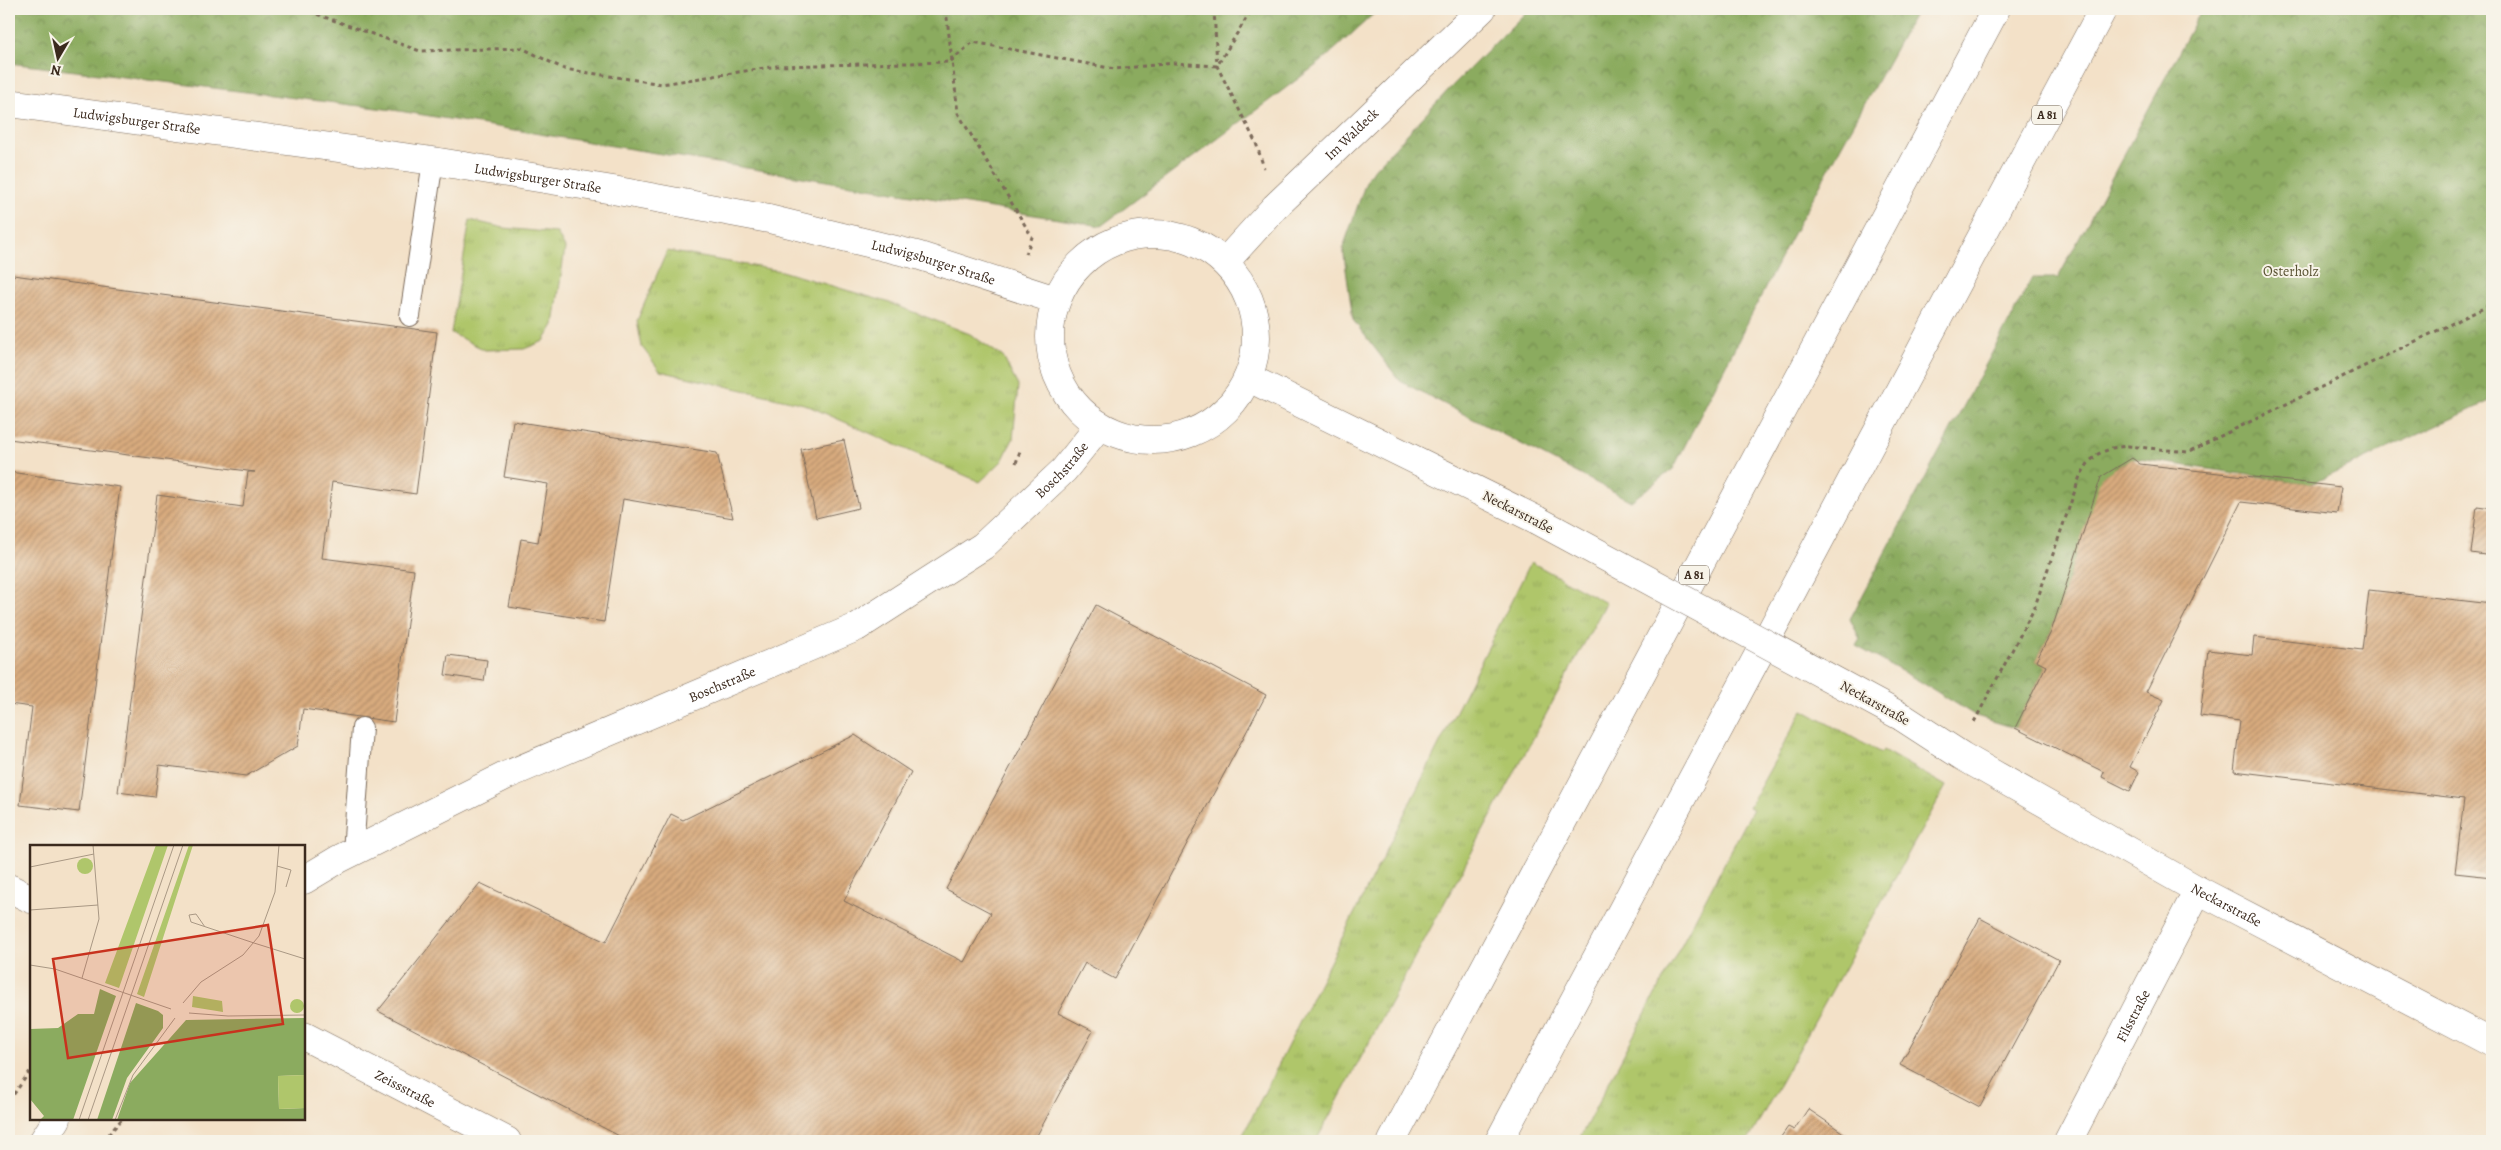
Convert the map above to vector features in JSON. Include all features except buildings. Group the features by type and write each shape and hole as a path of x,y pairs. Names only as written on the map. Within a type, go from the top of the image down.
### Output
{"main road":[{"name":"Im Waldeck","path":"1225,262 1275,207 1482,9"},
{"name":"A 81","path":"1392,1141 1996,9"},
{"name":"A 81","path":"1499,1141 2103,9"},
{"name":"Ludwigsburger Straße","path":"9,103 433,161 613,190 768,219 917,255 1056,300"},
{"path":"1144,234 1174,236 1201,245 1225,262 1241,281 1252,304 1257,329 1256,354 1249,378 1230,408 1202,430 1168,441 1132,439 1099,426 1077,408 1060,384 1051,357 1050,329 1056,300 1070,275 1091,255 1116,240 1144,234"},
{"name":"Neckarstraße","path":"1249,378 1537,520 1902,717 1962,756 2198,890 2492,1044"},
{"name":"Boschstraße","path":"305,879 353,852 507,775 857,627 983,546 1064,470 1099,426"},
{"path":"9,888 30,898"},
{"name":"Filsstraße","path":"2068,1141 2198,890"},
{"name":"Zeissstraße","path":"305,1037 506,1141"},
{"path":"44,1141 55,1120"}],"lane":[{"path":"410,316 433,161"},
{"path":"353,852 362,728"}],"path":[{"path":"302,9 420,51 522,48 564,69 662,84 777,66 950,62 972,42 1116,69 1174,63 1217,66"},
{"path":"946,9 950,62 958,113 1032,237 1015,287"},
{"path":"1214,9 1217,66 1256,143 1275,207"},
{"path":"1217,66 1252,9"},
{"path":"1962,756 1976,716 2034,609 2080,476 2089,462 2098,454 2112,448 2128,446 2188,452 2492,304"},
{"path":"9,1101 30,1071"},
{"path":"103,1141 121,1120"}],"green space":[{"path":"9,9 1379,9 1322,61 1101,226 393,110 9,63"},
{"path":"1529,9 1917,9 1788,243 1673,469 1631,501 1400,381 1353,320 1343,248 1368,176 1452,86"},
{"name":"Osterholz","path":"2202,9 2492,9 2492,400 2311,484 2132,458 2102,477 2051,632 2036,661 2046,666 2015,728 1976,716 1921,682 1856,646 1860,639 1850,619 2032,278 2058,278"},
{"path":"470,220 504,228 557,233 565,248 554,325 544,341 524,349 485,350 451,333"},
{"path":"667,251 781,271 887,302 970,334 1003,357 1018,386 1013,439 1002,461 980,482 804,404 660,371 642,347 637,321"},
{"path":"1531,562 1606,603 1316,1141 1240,1141"},
{"path":"1803,710 1881,753 1883,750 1946,786 1748,1141 1578,1141 1753,809 1749,807"}]}
